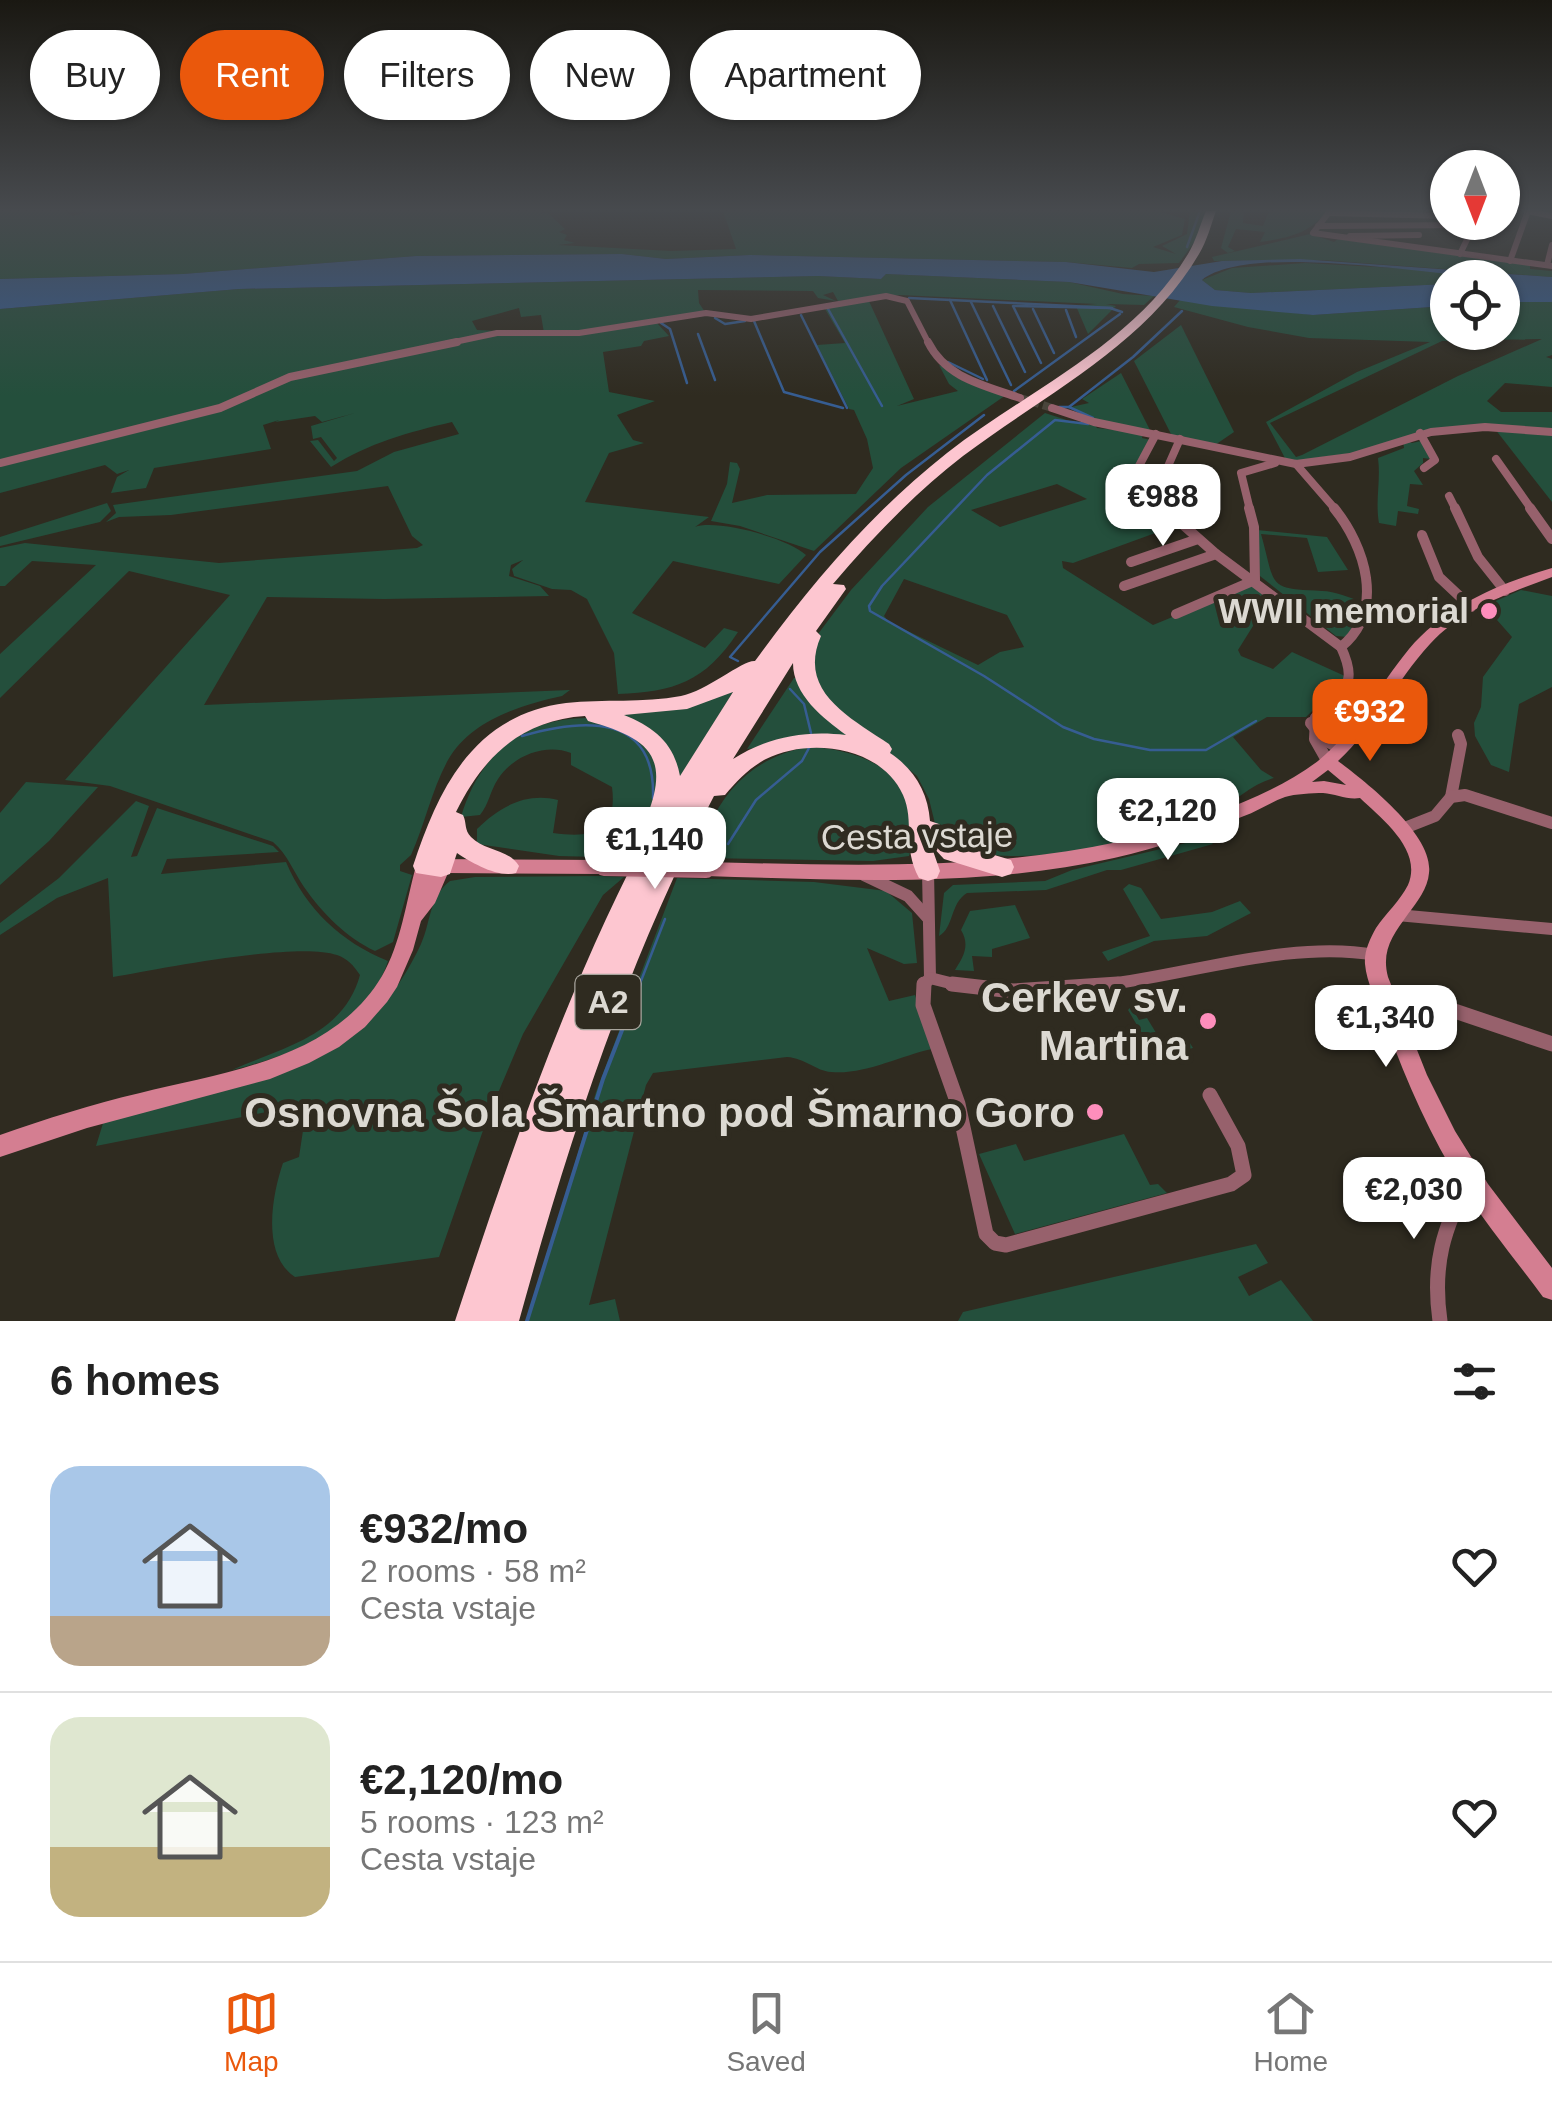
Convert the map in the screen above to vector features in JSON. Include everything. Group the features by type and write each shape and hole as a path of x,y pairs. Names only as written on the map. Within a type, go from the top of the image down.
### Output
{"highway":[{"name":"A2","path":"502,1321 541,1191 604,1012 690,820 756,702 821,610 873,547 944,478 1124,343 1185,273"},
{"name":"A2","path":"472,1321 543,1108 581,1008 640,877 723,724 786,630 846,558 931,474 1158,308"},
{"path":"821,610 819,623 802,653 807,684 832,713 914,778 924,797 931,830 934,857 928,872"},
{"path":"433,867 468,767 482,748 504,732 559,712 656,707 705,697 734,682 786,630"},
{"path":"433,867 476,768 501,740 527,726 557,717 610,718 652,740 669,767 666,798 645,845 640,877"},
{"path":"690,820 707,806 731,772 764,751 799,741 846,744 878,756 908,783 917,801 920,856 928,872"},
{"path":"453,826 458,841 467,849 507,866"},
{"path":"931,830 953,852 1002,868"}],"street":[{"path":"0,463 220,408 290,377 496,333 579,334 706,313 751,319 886,296 907,300 931,351 942,365 965,378 1020,398"},
{"path":"1052,408 1094,422 1296,464 1350,457 1420,433 1485,427 1552,432"},
{"path":"1420,433 1435,460 1424,468"},
{"path":"1156,434 1123,497 1128,504 1181,523 1216,554 1256,580 1341,647 1352,666 1348,687 1311,722 1310,733 1402,829 1414,845 1421,867 1416,884 1375,955 1386,994 1419,1082 1470,1178 1552,1288"},
{"path":"1161,482 1180,439"},
{"path":"1496,459 1552,539"},
{"path":"1256,580 1254,527 1241,472 1280,462"},
{"path":"1296,464 1336,510 1368,566 1366,601 1353,638 1341,647"},
{"path":"1449,496 1478,557 1505,591"},
{"path":"1422,535 1429,562 1449,592 1471,608"},
{"path":"1131,562 1198,539"},
{"path":"1124,586 1216,554"},
{"name":"Cesta vstaje","path":"433,867 928,872 1077,858 1184,834 1286,790 1334,756 1363,728 1428,637 1471,608 1552,572"},
{"path":"1176,614 1256,580"},
{"path":"1402,829 1436,816 1452,796 1458,735"},
{"path":"1334,756 1334,777 1377,806"},
{"path":"1286,790 1324,787 1354,793"},
{"path":"1452,796 1481,797 1519,815 1552,823"},
{"path":"0,1146 303,1056 357,1021 380,997 415,916 428,898 433,867"},
{"path":"859,871 908,896 928,918"},
{"path":"928,872 930,978 923,985 922,1005 961,1118 986,1234 996,1244 1231,1184 1244,1175 1244,1161 1210,1096"},
{"path":"1397,915 1552,929"},
{"path":"930,978 983,988 1066,989 1306,951 1343,949 1375,955"},
{"path":"1386,994 1430,1003 1552,1044"},
{"path":"1440,1321 1433,1282 1438,1239 1470,1178"}],"green space":[{"path":"0,273 201,273 183,274 0,279"},
{"path":"1220,273 1430,273 1430,285 1251,293 1215,290 1202,280"},
{"path":"1520,273 1552,273 1552,277 1520,275"},
{"path":"886,274 1069,282 1123,294 1154,296 1144,305 1106,304 1116,306 1088,334 1076,306 1097,304 900,295 838,301 833,292 823,295 836,301 818,298 813,291 698,290 705,312 656,322 669,336 644,341 641,346 603,352 609,392 655,401 617,415 633,440 644,443 609,453 585,502 709,517 695,527 719,526 752,532 784,542 806,555 779,584 673,561 632,613 705,648 724,628 738,632 700,673 672,687 618,694 614,653 587,599 571,590 552,589 514,576 512,569 523,560 511,565 509,576 540,586 549,596 267,597 204,705 570,690 498,716 458,746 442,771 411,855 400,865 400,871 412,875 393,942 375,951 327,915 273,842 110,786 65,780 230,595 129,571 0,698 0,654 96,565 32,561 5,586 0,586 0,548 25,543 219,563 417,548 423,545 412,536 388,486 171,515 119,517 106,522 116,513 113,505 357,471 394,452 459,434 452,422 436,426 375,445 331,467 310,441 318,440 334,461 337,458 321,437 313,439 311,426 355,413 322,422 315,416 275,422 279,420 263,425 271,449 154,468 146,488 111,493 117,477 129,470 117,474 105,465 0,493 0,309 239,289 818,276 881,279","holes":["519,308 521,317 541,315 544,333 477,330 472,321"]},
{"path":"868,299 914,399 897,406 958,391 949,384 939,365 1006,395 901,468 814,551 740,526 711,521 727,484 730,462 737,463 740,469 732,503 767,495 856,494 873,468 867,439 817,345 845,343 825,309"},
{"path":"1180,300 1313,315 1430,307 1430,342 1309,338 1174,307"},
{"path":"1520,302 1552,302 1552,355 1546,357 1552,359 1552,387 1505,383 1487,401 1501,412 1552,412 1552,431 1430,430 1360,452 1287,462 1266,422 1357,372 1430,342 1430,347 1270,423 1296,457 1542,339 1520,339"},
{"path":"1181,325 1234,432 1215,445 1172,436 1134,361"},
{"path":"1121,373 1151,432 1096,419 1071,407 1089,403 1082,399"},
{"path":"1045,413 1079,424 1093,422 1097,428 1143,433 1142,438 1151,440 1121,498 1180,524 1073,563 1062,561 1063,568 1153,625 1230,596 1253,583 1264,597 1258,618 1238,650 1241,656 1273,669 1292,652 1347,677 1306,717 1267,717 1233,737 1261,770 1274,778 1214,812 1159,832 1094,848 1028,856 967,850 937,832 929,799 917,776 818,695 809,646 851,590 928,507","holes":["1057,484 1087,499 1000,527 971,510","904,579 1007,615 1024,647 1000,652 978,665 889,622 884,616"]},
{"path":"1495,429 1552,433 1552,502"},
{"path":"1403,439 1421,441 1431,459 1423,458 1414,471 1423,485 1410,484 1407,506 1419,509 1418,514 1398,511 1396,526 1379,523 1378,458 1404,448"},
{"path":"107,503 111,511 100,522 0,546 0,537"},
{"path":"1257,530 1327,537 1348,570 1318,572 1307,538 1261,534 1276,582 1291,589 1332,592 1362,602 1348,637 1336,636 1260,576"},
{"path":"1521,590 1552,596 1552,687 1519,704 1509,772 1491,765 1475,736 1474,723 1481,707 1483,677 1512,637 1497,620 1491,603"},
{"path":"797,678 858,737 747,749"},
{"path":"736,687 675,786 673,765 606,712"},
{"path":"591,718 653,747 661,803 635,858 559,856 477,844 477,829 485,821 514,803 535,798 558,800 553,833 579,835 606,824 613,803 612,787 571,765 571,753 561,750 540,751 512,764 498,779 480,815 461,817 480,775 508,743 545,724"},
{"path":"807,747 861,757 892,776 910,805 909,856 873,861 699,858 708,828 735,785 760,765"},
{"path":"26,782 98,787 49,841 0,885 0,813"},
{"path":"136,801 149,806 131,857 137,856 157,808 273,846 279,852 167,859 161,874 286,862 304,895 327,922 355,944 388,961 363,1004 325,1035 279,1056 232,1070 290,1046 325,1026 352,996 360,975 355,968 337,955 292,951 113,977 108,878 57,898 0,935 0,923 59,878"},
{"path":"1207,838 1213,844 1121,870 1107,870 1046,890 967,893 939,936 944,893 953,885 1045,881 1072,870"},
{"path":"475,877 624,877 603,895 523,1034 487,1119 439,1257 295,1277 284,1267 273,1240 275,1191 283,1163 299,1157 307,1104 96,1146 104,1120 350,1038 371,1019 408,970 438,894 450,881"},
{"path":"677,878 814,882 886,891 912,913 917,963 904,964 867,948 889,1001 915,995 932,1049 844,1072 826,1071 787,1057 653,1073 646,1085 589,1305 615,1299 620,1321 528,1321 596,1092"},
{"path":"1129,884 1141,888 1161,919 1212,912 1240,901 1251,913 1207,936 1154,941 1108,961 1102,952 1150,936 1123,889"},
{"path":"1015,905 1030,938 992,949 992,957 972,956 974,971 955,970 965,950 961,930 970,911"},
{"path":"1145,999 1138,1003 1142,1011 1135,1013 1139,1020 1147,1018 1161,1041 1185,1035 1193,1048 1156,1057 1128,1010 1135,1002"},
{"path":"1124,1134 1150,1185 1158,1184 1167,1193 1015,1234 979,1154 1016,1144 1024,1161"},
{"path":"1256,1244 1268,1263 1238,1277 1249,1296 1281,1280 1313,1321 958,1321 963,1312"}],"water":[{"path":"201,273 1218,273 1202,280 1215,290 1251,293 1430,285 1430,307 1313,315 1212,306 1069,282 886,274 881,279 818,276 239,289 0,309 0,279"},
{"path":"1520,275 1552,277 1552,302 1520,302"}],"waterway":[{"path":"909,298 950,300"},
{"path":"950,300 1112,308"},
{"path":"950,300 987,380"},
{"path":"971,302 1011,385"},
{"path":"993,306 1025,372"},
{"path":"1041,363 1013,306 1110,308 1122,312"},
{"path":"827,307 882,406"},
{"path":"1033,309 1054,353"},
{"path":"1066,310 1076,337"},
{"path":"1069,407 1133,357 1182,311"},
{"path":"1014,391 1120,314"},
{"path":"801,315 847,408"},
{"path":"715,318 725,324 745,321"},
{"path":"754,321 784,392 843,408"},
{"path":"661,323 670,329 687,383"},
{"path":"698,334 715,380"},
{"path":"948,362 983,379"},
{"path":"1059,407 1069,407"},
{"path":"1069,407 1093,418"},
{"path":"738,661 730,657 820,552 906,475 984,415"},
{"path":"1088,424 1055,420 987,475 882,586 869,606 870,611 984,676 1063,727 1094,739 1150,750 1206,750 1256,721"},
{"path":"790,689 804,704 811,733"},
{"path":"522,736 591,725 629,736 643,750 651,770 653,798"},
{"path":"728,844 756,800 802,761 809,748"},
{"path":"639,986 665,919"},
{"path":"527,1321 603,1079 640,984"}],"tunnel":[{"path":"1020,398 1052,408"}],"place":[{"name":"WWII memorial","path":"1489,611"},
{"name":"Cerkev sv. Martina","path":"1208,1021"},
{"name":"Osnovna Šola Šmartno pod Šmarno Goro","path":"1095,1112"}]}
